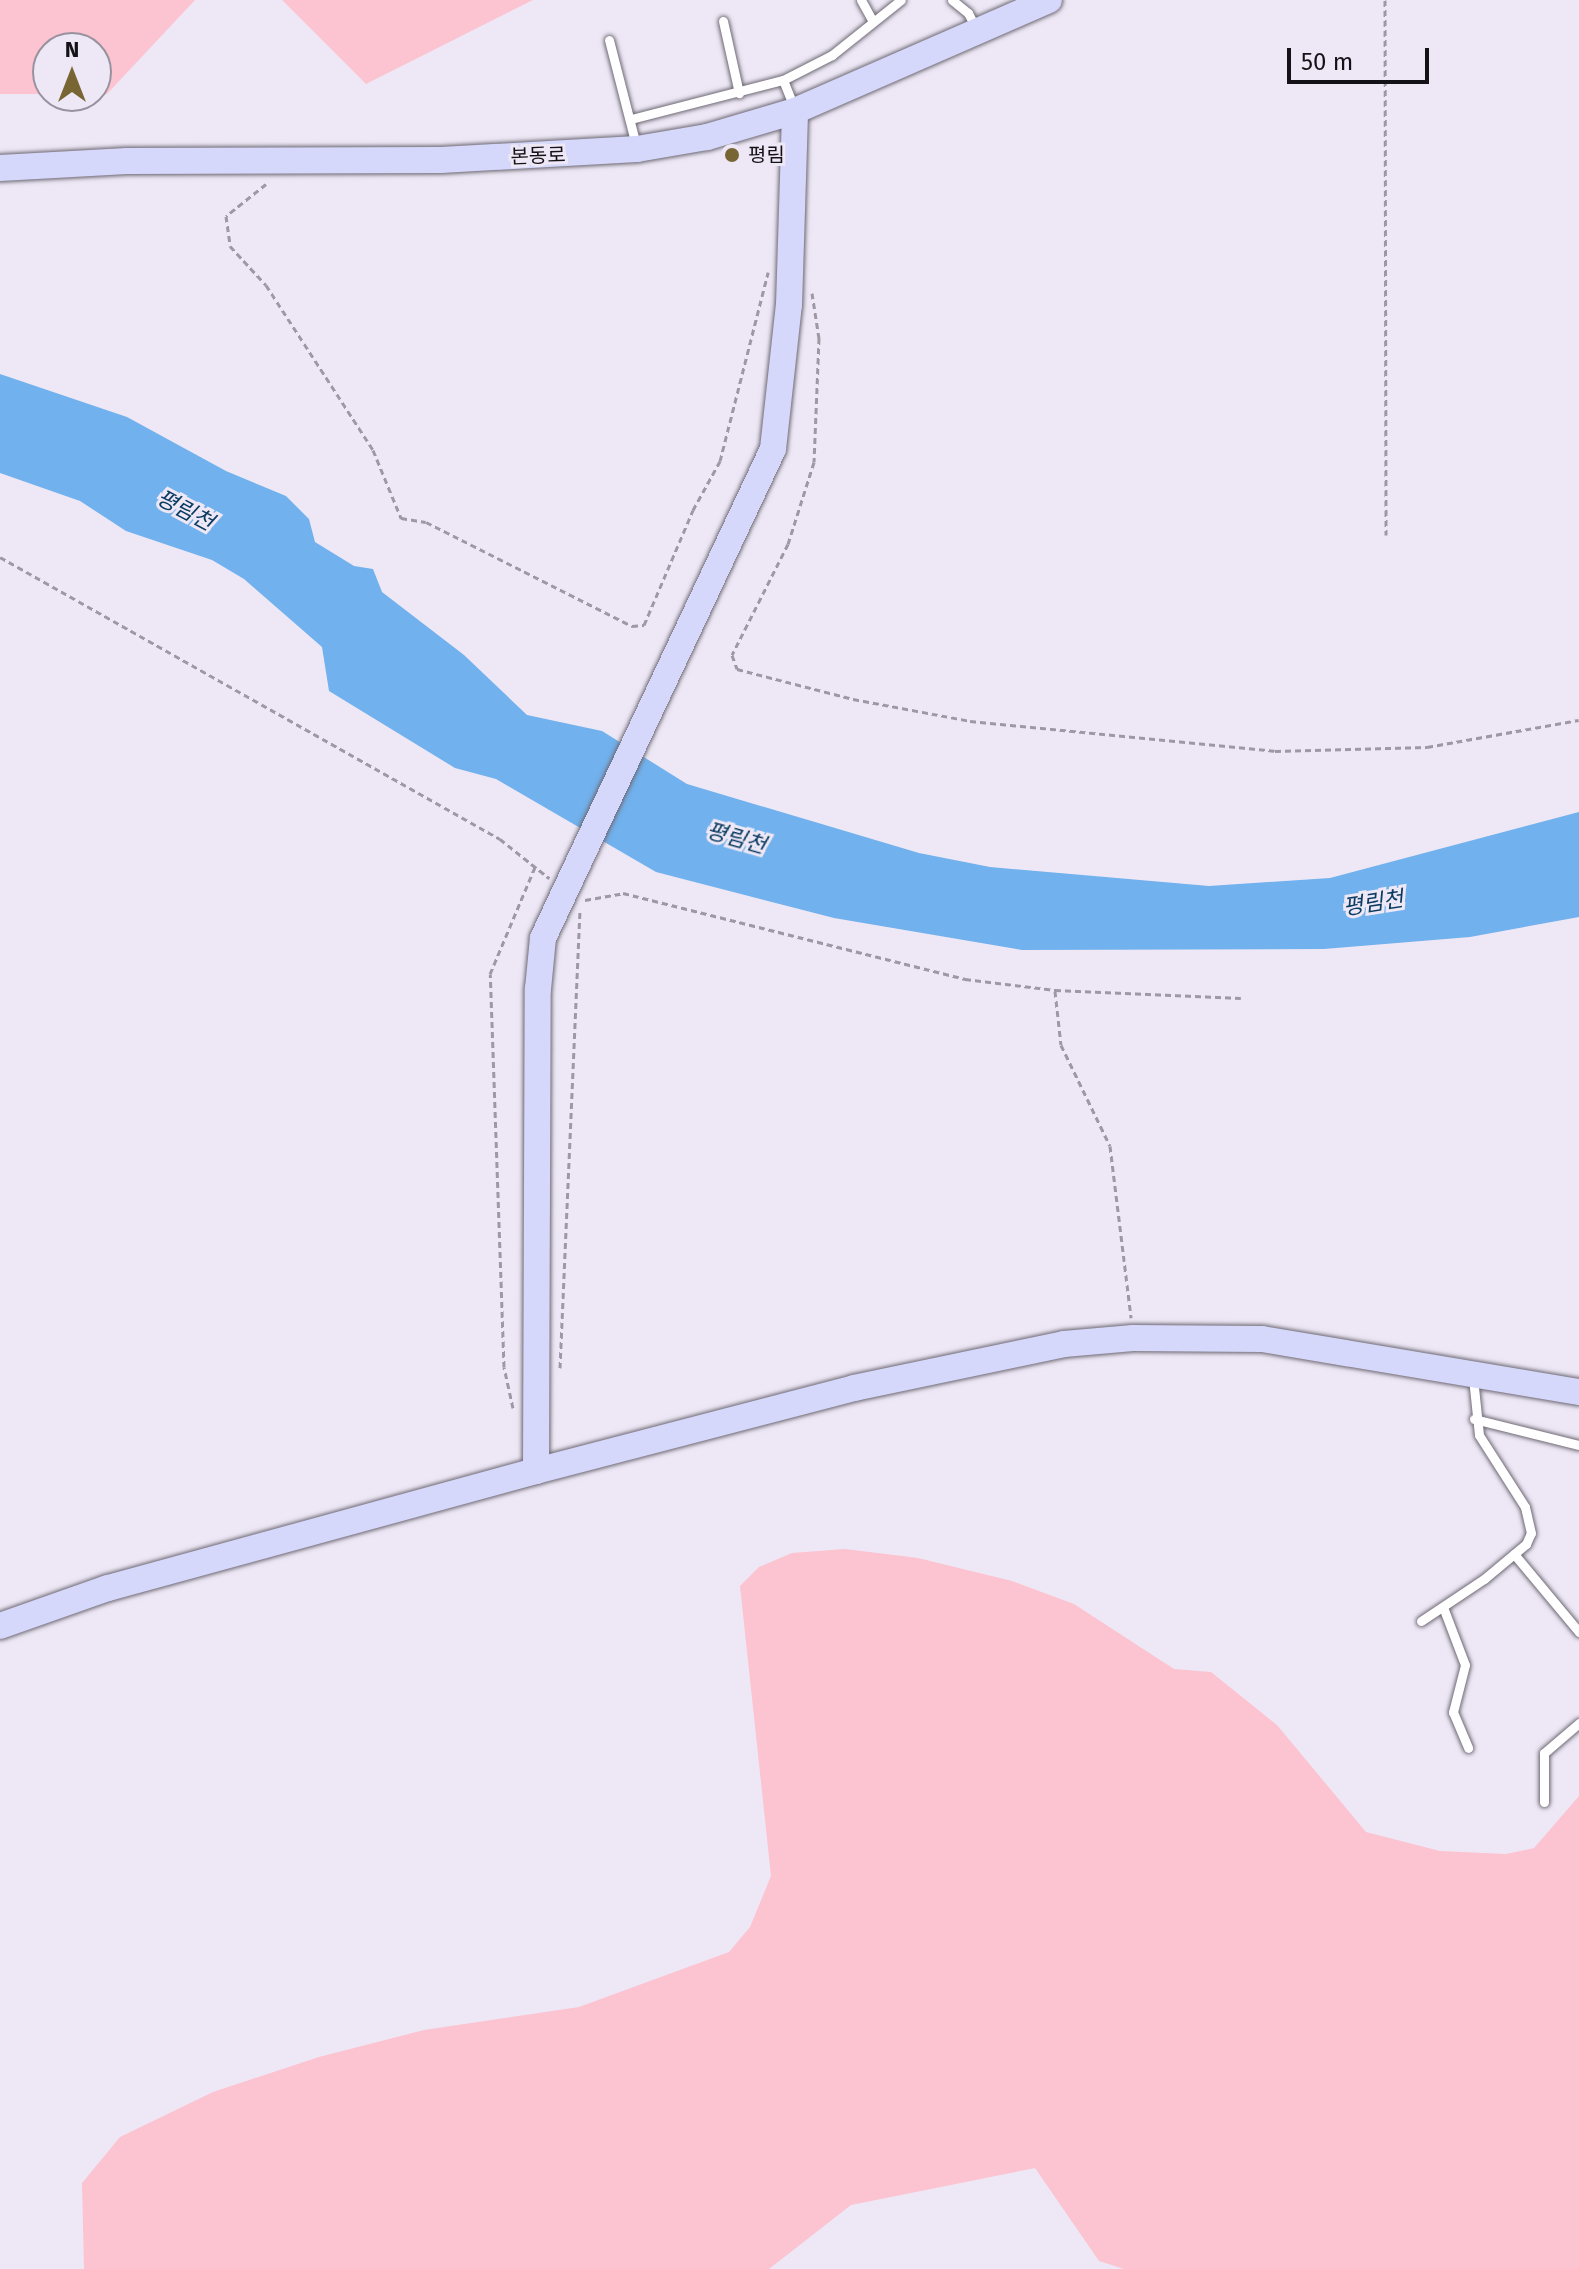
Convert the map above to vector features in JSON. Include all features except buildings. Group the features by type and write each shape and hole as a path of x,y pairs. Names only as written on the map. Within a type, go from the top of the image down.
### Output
{"street":[{"name":"본동로","path":"0,168 127,161 282,162 637,149 707,137 795,111 1049,0"},
{"path":"536,1471 538,989 543,938 773,449 784,378 795,111"},
{"path":"0,1626 124,1584 536,1471 941,1369 1064,1344 1133,1338 1262,1339 1579,1392"}],"lane":[{"path":"861,0 872,20"},
{"path":"631,119 783,80 832,55 872,20 901,0"},
{"path":"952,0 968,13 978,32"},
{"path":"723,21 739,93"},
{"path":"609,40 637,149"},
{"path":"783,80 795,111"},
{"path":"1421,1621 1526,1544 1531,1521 1485,1448 1474,1419 1473,1373"},
{"path":"1474,1419 1579,1445"},
{"path":"1514,1554 1579,1632"},
{"path":"1443,1607 1465,1665 1453,1712 1468,1748"},
{"path":"1544,1802 1544,1753 1560,1734 1579,1723"}],"path":[{"path":"1385,0 1386,535"},
{"path":"282,162 281,175 226,216 230,246 266,285 373,450 401,518 426,522 632,626 644,625 693,510 720,461 735,418 764,279 791,246"},
{"path":"810,287 819,338 814,462 788,544 732,655 737,669 853,699 984,724 1275,751 1427,747 1579,720"},
{"path":"1055,990 1061,1045 1110,1146 1133,1338"}],"shaded area":[{"path":"0,0 195,0 112,89 112,32 32,32 32,94 0,94"},
{"path":"282,0 533,0 366,84"},
{"path":"845,1549 918,1558 1012,1581 1074,1604 1174,1669 1211,1672 1277,1725 1366,1832 1440,1851 1506,1854 1534,1848 1579,1796 1579,2269 1124,2269 1099,2261 1035,2168 851,2205 769,2269 84,2269 82,2183 120,2137 213,2092 319,2057 424,2030 579,2007 729,1952 750,1927 771,1876 740,1586 759,1567 792,1553"}],"water":[{"name":"평림천","path":"0,374 127,417 226,471 286,496 309,519 315,542 354,566 373,569 382,592 464,655 527,715 602,731 687,784 919,853 990,867 1209,886 1330,878 1579,812 1579,917 1470,937 1324,949 1022,950 834,918 656,872 496,779 455,768 329,691 322,647 244,579 212,560 126,531 80,501 0,473"}],"place":[{"name":"평림","path":"732,155"}]}
